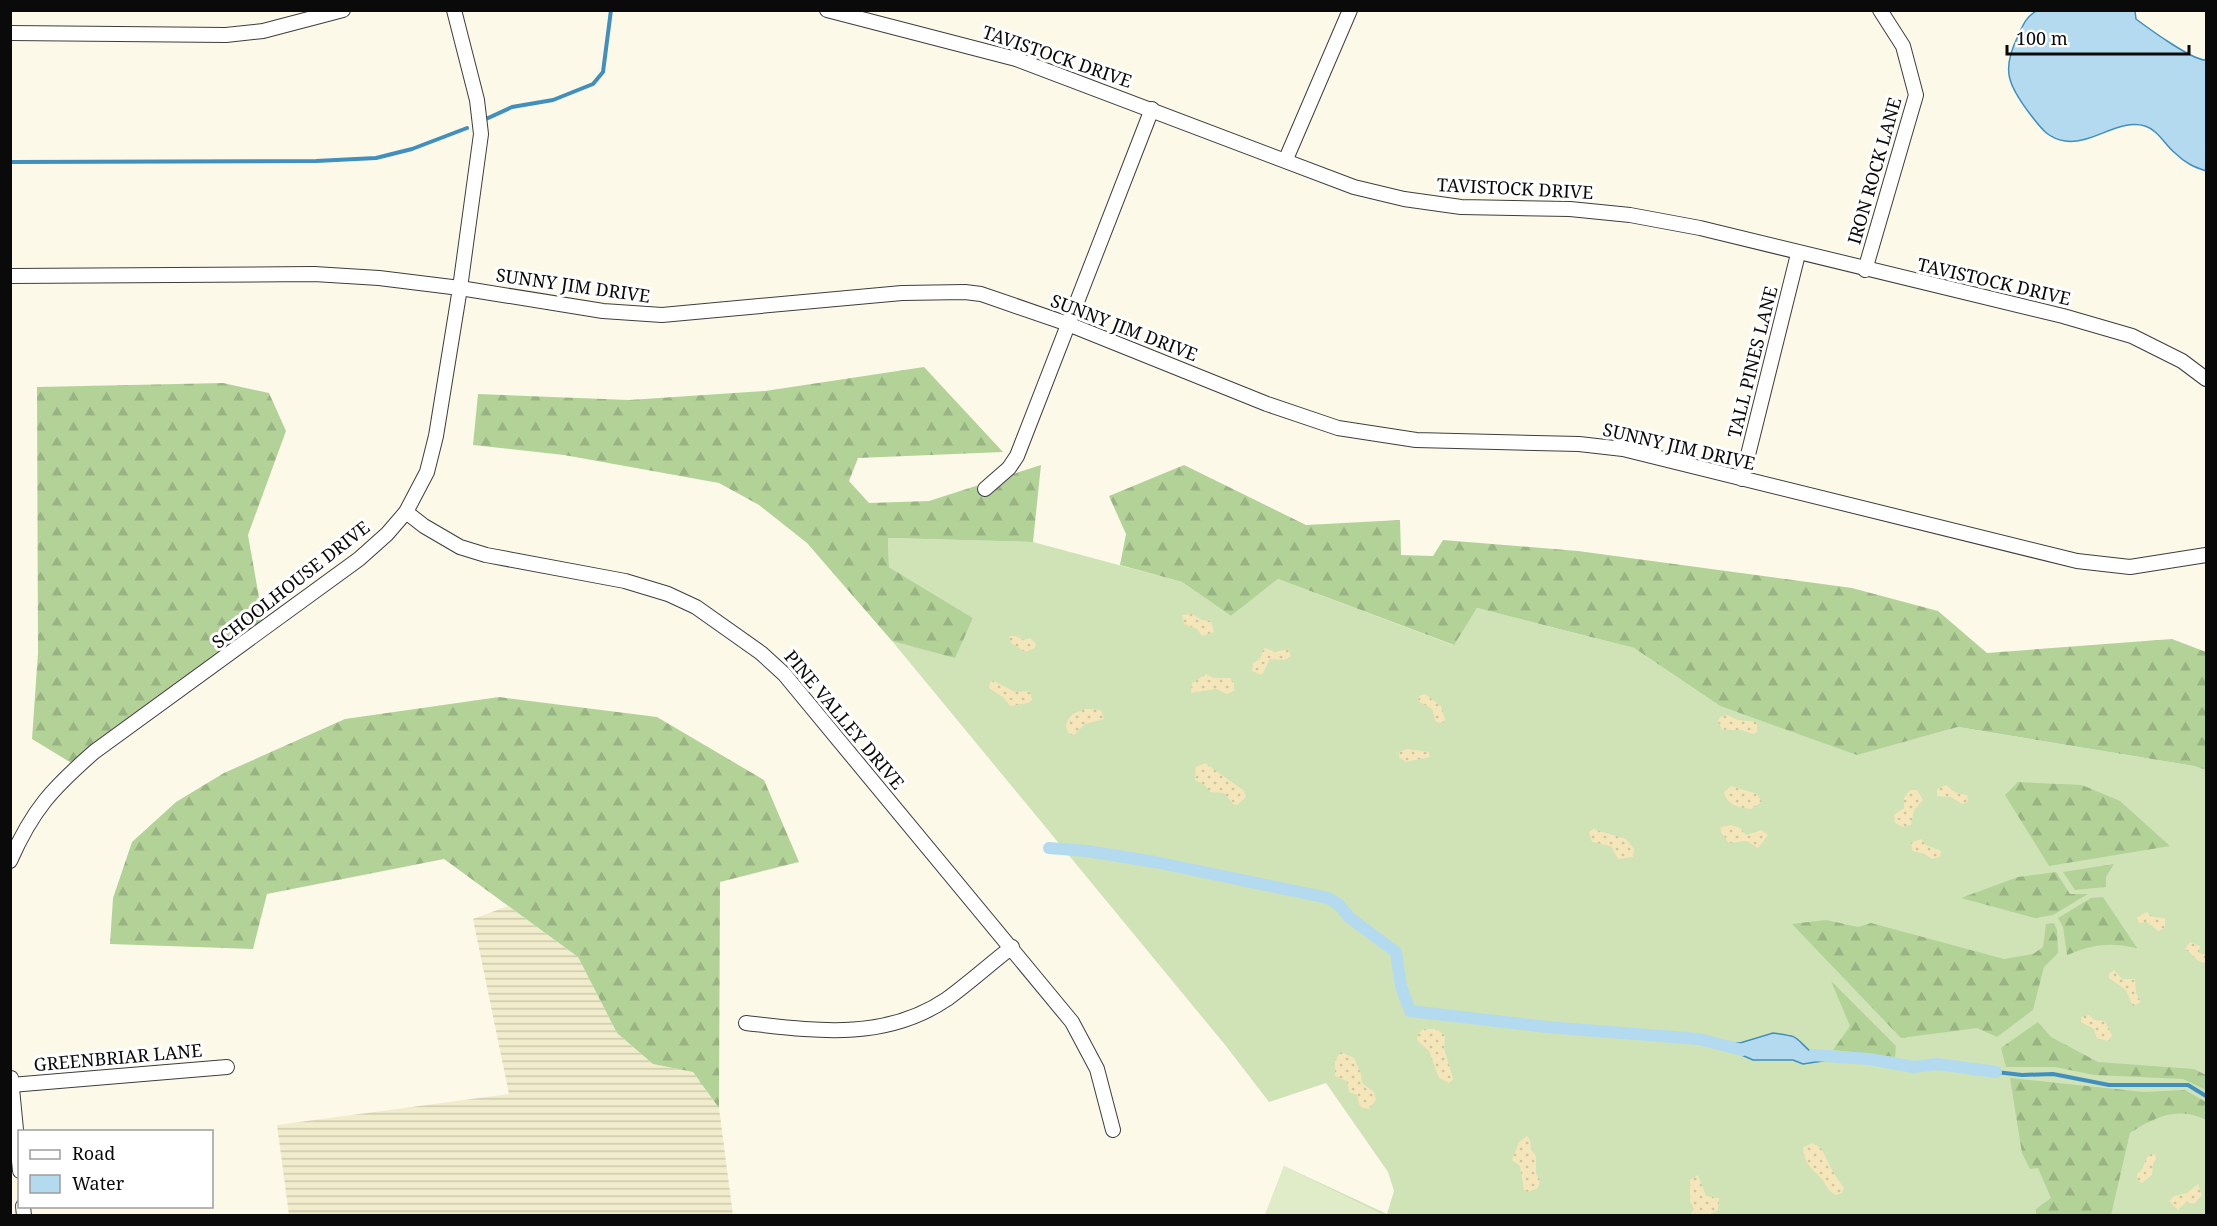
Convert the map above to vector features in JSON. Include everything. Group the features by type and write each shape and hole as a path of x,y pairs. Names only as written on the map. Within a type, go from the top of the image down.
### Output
{"street":[{"path":"10,33 225,35 263,31 305,16 343,10"},
{"name":"SCHOOLHOUSE DRIVE","path":"10,861 32,816 61,781 94,752 351,566 387,534 406,512 427,472 460,288 481,134 468,57 454,10"},
{"name":"TAVISTOCK DRIVE","path":"827,10 1016,59 1286,159 1354,187 1404,199 1461,207 1570,209 1630,215 1700,228 1798,254 2063,316 2132,336 2173,356 2206,379"},
{"path":"1286,159 1350,10"},
{"name":"IRON ROCK LANE","path":"1865,270 1916,95 1913,74 1903,45 1882,13"},
{"path":"985,489 1009,468 1017,456 1152,109"},
{"name":"TALL PINES LANE","path":"1742,479 1798,254"},
{"name":"SUNNY JIM DRIVE","path":"10,276 314,274 460,288 603,311 662,315 902,293 981,294 1068,324 1267,404 1338,428 1416,440 1579,444 1623,449 2076,561 2130,567 2206,555"},
{"name":"PINE VALLEY DRIVE","path":"406,512 424,526 469,550 625,581 668,594 696,607 749,643 784,674 1072,1022 1087,1046 1101,1080 1113,1130"},
{"path":"746,1023 839,1032 891,1025 913,1017 947,999 1012,947"},
{"name":"GREENBRIAR LANE","path":"11,1081 227,1067"},
{"path":"11,1081 18,1151"}],"shaded area":[{"path":"508,906 578,957 617,1033 653,1064 693,1072 719,1108 733,1215 289,1215 277,1125 509,1094 473,919"}],"green space":[{"path":"924,367 1003,452 858,458 849,481 869,503 929,501 1041,465 1033,542 888,538 889,567 973,618 955,658 892,641 807,543 759,505 719,483 564,455 473,445 478,394 629,400 765,391"},
{"path":"223,383 269,393 286,431 248,535 265,631 78,767 32,739 38,653 37,387"},
{"path":"1184,465 1306,525 1400,520 1401,555 1433,556 1443,540 1578,551 1852,588 1938,611 1987,653 2172,639 2206,652 2206,770 2194,766 1958,727 1857,755 1720,706 1634,648 1477,608 1454,645 1278,579 1231,616 1182,582 1120,565 1126,534 1109,496"},
{"path":"888,538 1033,542 1182,582 1231,616 1278,579 1453,645 1477,608 1634,648 1720,706 1859,754 1958,727 2194,766 2206,770 2206,1215 1265,1215 1284,1166 1387,1214 1394,1191 1388,1172 1326,1083 1269,1102 1226,1046 892,641 954,657 973,618 889,567"},
{"path":"499,697 657,717 764,780 799,862 720,882 719,1108 693,1072 653,1064 617,1033 578,957 444,859 267,894 253,949 110,944 113,898 132,842 176,802 224,773 345,719"},
{"path":"2018,782 2082,785 2120,801 2170,846 2049,866 2005,795"},
{"path":"2114,864 2106,877 2106,887 2075,890 2063,872"},
{"path":"2056,872 2070,894 2088,894 2053,915 2035,918 1961,898 2018,877"},
{"path":"2103,897 2137,948 2101,945 2067,955 2063,927 2058,918 2091,898"},
{"path":"1826,920 1858,927 1871,923 2004,959 2033,954 2043,947 2046,924 2054,923 2057,930 2058,953 2044,967 2033,1010 1997,1037 1977,1028 1901,1038 1792,924"},
{"path":"1831,981 1896,1046 1895,1057 1833,1050 1850,1026"},
{"path":"2038,1022 2051,1037 2098,1062 2194,1069 2206,1075 2206,1090 2183,1079 2094,1075 2055,1067 2006,1067 2001,1048"},
{"path":"2010,1078 2144,1092 2185,1090 2206,1102 2206,1120 2185,1114 2166,1115 2130,1133 2111,1215 2036,1215 2036,1209 2051,1198 2038,1168 2030,1169 2022,1153"},
{"path":"1284,1166 1384,1215 1265,1215"}],"sand":[{"path":"1192,614 1202,620 1211,621 1214,632 1202,636 1197,629 1184,624 1182,615"},
{"path":"1009,636 1024,640 1030,638 1036,644 1035,648 1025,652 1011,643"},
{"path":"1264,648 1276,652 1288,649 1291,656 1284,660 1270,659 1262,675 1252,671 1253,663 1260,659"},
{"path":"1206,674 1213,678 1230,678 1234,683 1234,691 1227,694 1216,689 1191,693 1192,683"},
{"path":"994,681 1015,692 1030,691 1032,700 1028,703 1010,706 1003,697 989,688 990,682"},
{"path":"1425,694 1441,706 1445,719 1443,723 1436,722 1432,709 1418,701 1419,696"},
{"path":"1087,709 1101,710 1104,719 1085,724 1074,735 1069,734 1066,727 1071,716"},
{"path":"1727,715 1738,720 1757,722 1757,732 1753,734 1742,730 1722,730 1718,721 1720,717"},
{"path":"1407,749 1429,752 1430,757 1406,762 1399,757 1399,752"},
{"path":"1205,763 1243,790 1246,797 1237,805 1233,804 1224,793 1210,792 1205,785 1195,780 1196,767"},
{"path":"1946,785 1956,793 1967,795 1968,802 1962,804 1951,797 1937,796 1937,789"},
{"path":"1731,786 1757,794 1762,802 1751,809 1734,805 1727,800 1724,792"},
{"path":"1910,790 1917,790 1923,800 1914,810 1911,825 1903,827 1895,823 1894,815 1904,808 1904,798"},
{"path":"1731,825 1740,828 1746,835 1761,830 1768,835 1758,848 1747,841 1729,843 1720,831 1721,827"},
{"path":"1593,829 1626,839 1634,849 1633,857 1618,859 1611,846 1592,842 1589,832"},
{"path":"1921,839 1926,845 1941,851 1940,857 1932,859 1925,854 1913,851 1911,843"},
{"path":"2147,912 2153,917 2165,918 2165,928 2158,931 2147,922 2139,923 2137,917"},
{"path":"2190,942 2200,946 2199,953 2206,955 2206,963 2200,962 2185,949"},
{"path":"2114,970 2122,979 2135,979 2136,993 2141,1002 2133,1006 2126,990 2109,978 2109,974"},
{"path":"2089,1015 2094,1020 2105,1021 2112,1036 2108,1041 2097,1038 2094,1029 2081,1022 2081,1017"},
{"path":"1423,1029 1436,1029 1445,1035 1444,1048 1453,1079 1449,1083 1439,1078 1429,1051 1417,1040 1418,1034"},
{"path":"1341,1052 1354,1058 1362,1083 1374,1092 1376,1100 1369,1109 1360,1107 1357,1095 1349,1092 1347,1081 1335,1076 1335,1060"},
{"path":"1527,1136 1531,1150 1536,1156 1536,1174 1540,1180 1538,1188 1528,1192 1524,1190 1520,1166 1512,1160 1519,1142"},
{"path":"1812,1143 1821,1148 1844,1188 1842,1193 1836,1195 1830,1191 1806,1161 1803,1148"},
{"path":"2151,1154 2155,1154 2156,1159 2152,1175 2142,1183 2138,1181 2137,1174"},
{"path":"1698,1175 1706,1196 1719,1198 1718,1210 1708,1215 1690,1215 1694,1209 1690,1201 1690,1180"},
{"path":"2198,1184 2202,1195 2194,1204 2186,1202 2178,1210 2169,1201 2174,1196 2187,1193"}],"water":[{"path":"2036,11 2135,11 2136,19 2160,36 2181,50 2206,60 2206,171 2182,159 2154,131 2145,126 2115,128 2075,141 2059,140 2045,132 2016,94 2009,77 2013,48 2027,19"},
{"path":"1773,1033 1795,1038 1811,1052 1830,1052 1829,1060 1803,1064 1793,1060 1753,1060 1728,1049 1729,1043 1740,1043"}],"waterway":[{"path":"486,119 512,107 553,100 593,84 603,72 611,10"},
{"path":"10,162 316,161 376,158 412,149 467,128"},
{"path":"1049,848 1087,851 1155,862 1328,898 1338,904 1350,918 1396,952 1401,986 1410,1011 1547,1027 1699,1039 1742,1050"},
{"path":"1813,1055 1869,1059 1914,1067 1937,1064 1996,1072"},
{"path":"1996,1072 2022,1075 2053,1074 2109,1085 2188,1085 2206,1096"}]}
